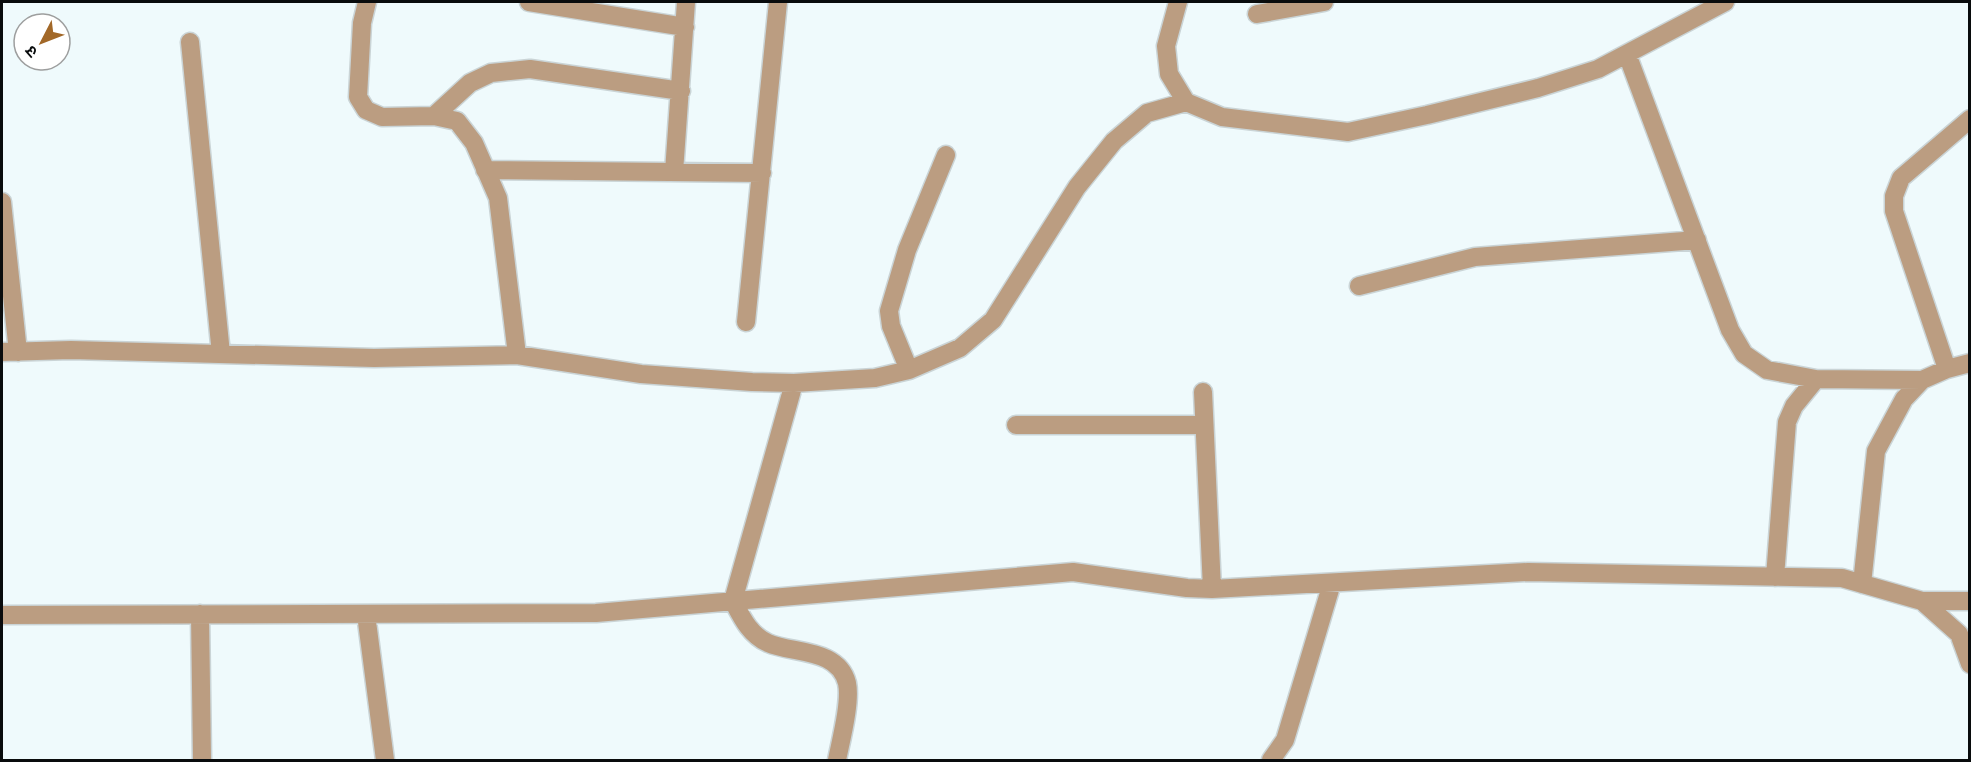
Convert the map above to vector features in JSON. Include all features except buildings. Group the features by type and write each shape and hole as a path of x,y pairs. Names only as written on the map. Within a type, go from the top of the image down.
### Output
{"street":[{"path":"367,2 362,23 358,97 366,110 382,117 434,116 457,121 474,143 498,198 517,355"},
{"path":"529,2 685,27"},
{"path":"674,172 686,2"},
{"path":"746,322 778,2"},
{"path":"1178,2 1166,46 1169,74 1186,102 1222,117 1348,132 1538,88 1598,69 1725,2"},
{"path":"1257,14 1324,2"},
{"path":"190,42 221,354"},
{"path":"1627,54 1730,330 1744,354 1767,370 1816,379 1922,380"},
{"path":"434,116 470,83 491,73 530,69 681,91"},
{"path":"2,202 10,352 71,350 374,358 517,355 641,374 794,383 875,378 909,370 960,348 993,320 1077,187 1114,141 1147,113 1186,102"},
{"path":"1947,369 1894,211 1894,196 1901,178 1961,132 1970,119"},
{"path":"909,370 891,326 889,311 907,250 946,155"},
{"path":"485,170 762,173"},
{"path":"1359,286 1475,257 1697,240"},
{"path":"1862,584 1876,451 1904,399 1922,380 1947,369 1970,363"},
{"path":"1775,577 1787,422 1794,406 1816,379"},
{"path":"794,383 733,601 746,626 768,643 822,656 838,667 847,682 847,706 837,760"},
{"path":"1203,392 1212,589"},
{"path":"1016,425 1204,426"},
{"path":"2,615 596,613 1073,572 1187,588 1212,589 1527,572 1842,578 1922,601 1970,601"},
{"path":"1271,760 1284,740 1332,582"},
{"path":"1922,601 1959,634 1970,664"},
{"path":"200,614 202,760"},
{"path":"366,614 385,760"}]}
